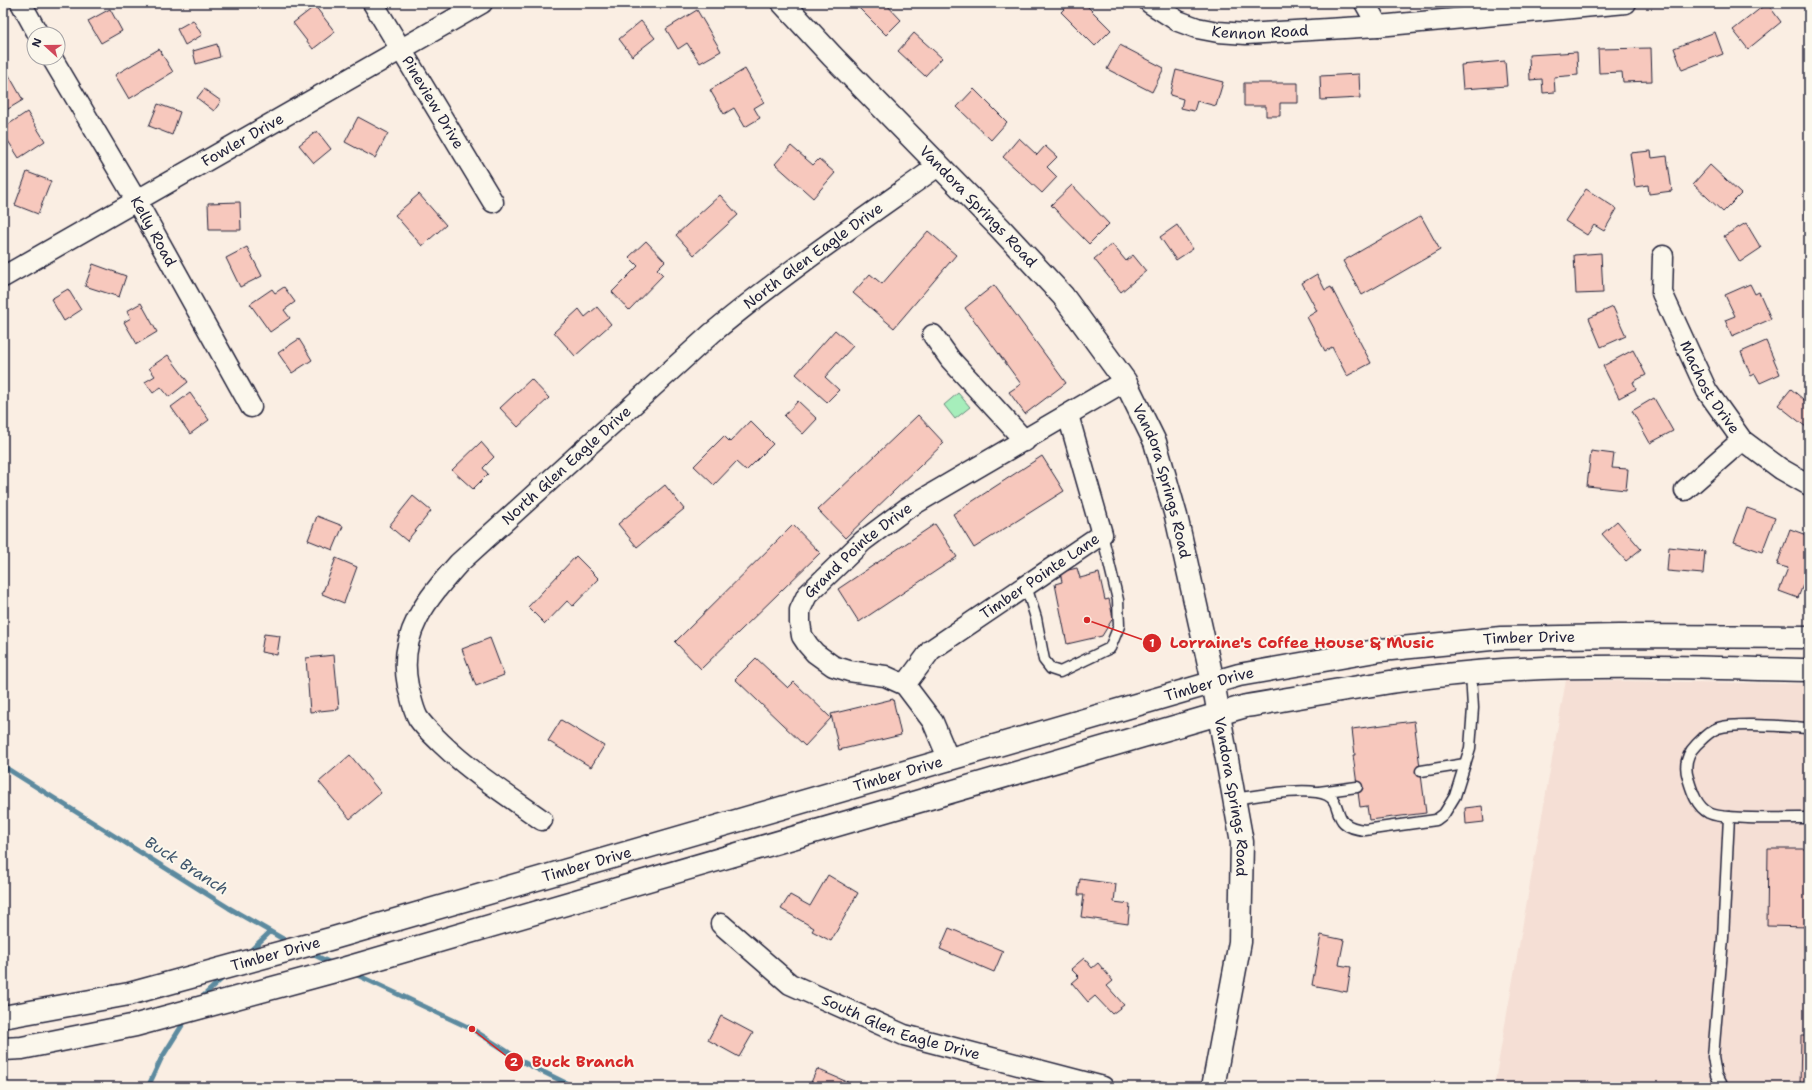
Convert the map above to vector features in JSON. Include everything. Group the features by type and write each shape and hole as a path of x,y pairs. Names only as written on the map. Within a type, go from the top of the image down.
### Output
{"main road":[{"name":"Vandora Springs Road","path":"783,3 938,166 1000,228 1063,296 1125,381 1155,442 1176,516 1213,682 1242,842 1240,942 1213,1087"},
{"name":"Timber Drive","path":"3,1017 18,1016 144,990 330,939 769,810 949,760 1239,675 1381,650 1501,638 1619,636 1809,638"},
{"name":"Timber Drive","path":"3,1049 22,1048 136,1025 339,970 1246,706 1386,682 1503,670 1619,668 1809,670"}],"street":[{"path":"21,3 34,26"},
{"name":"Pineview Drive","path":"373,3 492,202"},
{"name":"Fowler Drive","path":"3,277 136,200 401,51 482,3"},
{"name":"Kennon Road","path":"1150,3 1178,21 1218,32 1246,34 1378,26 1626,3"},
{"path":"1365,3 1378,26"},
{"name":"Kelly Road","path":"57,66 136,200 252,407"},
{"name":"North Glen Eagle Drive","path":"542,820 460,761 418,718 411,698 406,670 408,641 420,612 438,587 478,545 712,333 753,299 938,166"},
{"name":"Machost Drive","path":"1663,256 1662,293 1707,391 1742,440 1781,469 1809,485"},
{"path":"933,334 950,359 1025,441"},
{"name":"Grand Pointe Drive","path":"949,760 932,722 905,686 885,676 849,671 833,666 815,653 802,636 800,623 802,602 863,541 906,509 1025,441 1125,381"},
{"name":"Timber Pointe Lane","path":"905,686 931,650 1102,534 1068,415"},
{"path":"1685,490 1742,440"},
{"name":"South Glen Eagle Drive","path":"721,924 790,984 904,1035 1103,1087"}],"lane":[{"path":"1026,586 1036,618 1044,660 1051,669 1060,672 1110,648 1119,626 1118,600 1102,534"},
{"path":"1234,799 1284,792 1311,793 1327,796 1334,803 1338,815 1344,823 1353,829 1365,830 1436,820 1444,814 1455,796 1470,748 1474,708 1472,673"},
{"path":"1809,728 1735,726 1717,728 1707,734 1692,749 1686,761 1687,774 1700,807 1710,814 1729,817 1809,818"},
{"path":"1421,771 1465,764"},
{"path":"1311,793 1357,787"},
{"path":"1722,1087 1716,1075 1713,1057 1723,938 1729,817"}],"shaded area":[{"path":"1566,680 1809,684 1809,1087 1494,1087"}],"green space":[{"path":"958,393 970,407 955,419 944,405"}],"building":[{"path":"854,3 885,3 901,20 886,35"},
{"path":"1070,3 1084,3 1111,30 1095,46 1061,12"},
{"path":"1767,3 1781,22 1748,49 1733,30"},
{"path":"315,6 335,32 313,49 293,23"},
{"path":"110,9 122,31 101,43 88,21"},
{"path":"697,10 721,51 700,63 687,43 678,49 666,29"},
{"path":"193,20 202,35 185,45 177,29"},
{"path":"641,21 655,38 632,56 619,39"},
{"path":"1715,32 1723,54 1682,70 1674,48"},
{"path":"914,33 942,58 925,76 898,51"},
{"path":"217,44 220,57 196,64 193,51"},
{"path":"1120,45 1164,68 1152,92 1107,69"},
{"path":"1651,48 1652,81 1623,82 1622,72 1599,73 1598,49"},
{"path":"159,49 173,72 129,99 115,75"},
{"path":"1577,52 1578,75 1554,77 1555,92 1543,93 1542,79 1530,80 1529,55"},
{"path":"1505,61 1507,86 1463,89 1461,65"},
{"path":"745,69 764,102 754,108 760,118 745,127 734,108 724,114 710,90"},
{"path":"6,70 23,100 3,112 3,72"},
{"path":"1176,70 1223,82 1216,106 1197,101 1194,111 1181,108 1183,99 1170,95"},
{"path":"1359,74 1360,98 1321,100 1320,76"},
{"path":"1244,83 1298,83 1298,103 1280,103 1280,116 1266,116 1266,106 1244,106"},
{"path":"204,89 221,101 214,111 197,98"},
{"path":"974,89 1007,122 991,140 957,107"},
{"path":"158,104 180,112 172,135 149,126"},
{"path":"27,112 45,141 19,158 3,133 3,128"},
{"path":"358,117 388,133 375,158 345,142"},
{"path":"317,131 331,149 314,163 299,145"},
{"path":"1019,138 1037,155 1045,146 1057,157 1047,167 1057,177 1042,193 1003,157"},
{"path":"791,146 813,165 819,159 835,173 813,198 775,164"},
{"path":"1651,151 1652,158 1667,156 1672,191 1649,194 1648,185 1635,187 1630,153"},
{"path":"1710,165 1741,194 1723,212 1693,184"},
{"path":"27,172 51,181 38,214 15,205"},
{"path":"1072,185 1109,224 1089,244 1051,205"},
{"path":"1586,189 1617,209 1604,231 1594,225 1587,235 1565,221"},
{"path":"419,194 446,225 422,246 395,215"},
{"path":"720,195 738,215 694,255 676,235"},
{"path":"240,202 241,230 209,230 208,203"},
{"path":"1805,209 1809,209 1808,241"},
{"path":"1421,216 1440,250 1362,295 1343,261"},
{"path":"1746,223 1761,248 1740,262 1724,236"},
{"path":"1177,225 1193,249 1176,260 1160,237"},
{"path":"928,231 956,255 894,328 853,293 870,274 882,284"},
{"path":"646,241 665,261 657,269 663,275 629,310 612,292 638,266 629,257"},
{"path":"1112,244 1126,261 1133,255 1146,271 1121,292 1094,259"},
{"path":"247,247 262,276 240,287 226,258"},
{"path":"1601,253 1603,293 1576,294 1574,255"},
{"path":"93,264 126,276 119,297 85,286"},
{"path":"1317,274 1325,290 1331,287 1371,363 1347,376 1332,347 1325,351 1307,317 1317,311 1302,283"},
{"path":"1750,284 1755,294 1759,292 1771,319 1732,336 1725,320 1735,316 1725,295"},
{"path":"994,285 1066,383 1025,414 1009,392 1021,384 965,308"},
{"path":"284,287 295,302 284,310 290,318 270,332 250,304 272,289 275,293"},
{"path":"68,289 81,310 64,321 51,299"},
{"path":"141,303 157,332 137,344 124,322 131,318 127,311"},
{"path":"597,307 611,324 575,356 554,332 579,309 585,317"},
{"path":"1613,307 1626,336 1601,347 1589,318"},
{"path":"835,330 853,346 825,377 839,390 827,402 796,374"},
{"path":"299,339 312,360 292,373 278,353"},
{"path":"1766,341 1780,374 1760,383 1755,374 1751,376 1741,352"},
{"path":"1633,350 1646,375 1633,382 1636,389 1619,398 1603,366"},
{"path":"168,355 188,382 169,397 161,387 153,393 145,382 155,376 149,368"},
{"path":"531,379 549,398 518,427 500,408"},
{"path":"1791,389 1809,404 1809,424 1806,427 1778,405"},
{"path":"190,393 209,420 190,434 171,407"},
{"path":"1654,398 1673,431 1650,443 1632,411"},
{"path":"798,401 817,419 803,434 784,416"},
{"path":"918,415 944,443 845,538 818,510"},
{"path":"750,421 773,444 746,471 736,462 714,485 694,466 724,436 730,442"},
{"path":"481,442 494,457 483,468 488,474 473,489 452,470"},
{"path":"1591,451 1614,454 1612,468 1628,469 1626,490 1587,486"},
{"path":"1042,456 1064,491 974,548 953,514"},
{"path":"665,485 684,509 637,547 618,524"},
{"path":"413,496 431,511 407,541 389,526"},
{"path":"1747,508 1775,518 1762,552 1734,542"},
{"path":"317,516 343,526 333,550 308,540"},
{"path":"1617,521 1641,549 1626,561 1602,534"},
{"path":"935,524 957,557 859,622 838,589"},
{"path":"793,525 820,553 701,669 675,642"},
{"path":"1790,529 1809,536 1809,569 1798,598 1779,591 1788,568 1777,565"},
{"path":"1669,547 1705,551 1703,574 1667,571"},
{"path":"576,556 599,579 573,606 567,601 545,624 528,607"},
{"path":"336,558 357,567 344,603 322,594"},
{"path":"1077,568 1080,578 1099,573 1105,600 1109,599 1113,618 1102,636 1067,644 1055,584 1062,582 1060,572"},
{"path":"264,634 280,636 277,655 261,652"},
{"path":"490,638 504,675 476,686 462,649"},
{"path":"334,655 339,709 310,712 306,658"},
{"path":"756,658 788,688 794,682 831,718 805,746 735,679"},
{"path":"893,699 901,735 839,750 831,714"},
{"path":"561,720 604,746 591,767 548,741"},
{"path":"1414,721 1426,813 1369,820 1367,806 1360,807 1353,755 1355,755 1352,729"},
{"path":"350,755 381,793 350,819 319,782"},
{"path":"1482,806 1484,822 1466,824 1465,808"},
{"path":"1768,849 1809,849 1809,927 1767,926"},
{"path":"828,875 858,893 831,941 812,931 814,928 781,909 790,895 810,906"},
{"path":"1080,879 1116,884 1114,902 1130,904 1128,924 1081,917 1084,895 1078,895"},
{"path":"949,928 1003,951 994,972 940,949"},
{"path":"1321,935 1344,940 1339,965 1351,967 1347,992 1312,985"},
{"path":"1084,958 1092,968 1098,963 1113,981 1107,986 1124,1005 1112,1014 1095,996 1088,1002 1072,983 1079,977 1071,969"},
{"path":"721,1016 753,1033 739,1057 708,1040"},
{"path":"1801,1036 1809,1036 1809,1087 1800,1087"},
{"path":"817,1069 859,1087 809,1087"}],"waterway":[{"name":"Buck Branch","path":"3,766 229,908 290,943"},
{"path":"248,953 270,932"},
{"name":"Buck Branch","path":"308,952 333,964"},
{"name":"Buck Branch","path":"353,973 472,1029 525,1063 574,1087"},
{"path":"200,999 225,976"},
{"path":"148,1087 161,1059 186,1019"}],"place":[{"name":"Lorraine's Coffee House & Music","path":"1087,620"},
{"name":"Buck Branch","path":"472,1029"}]}
